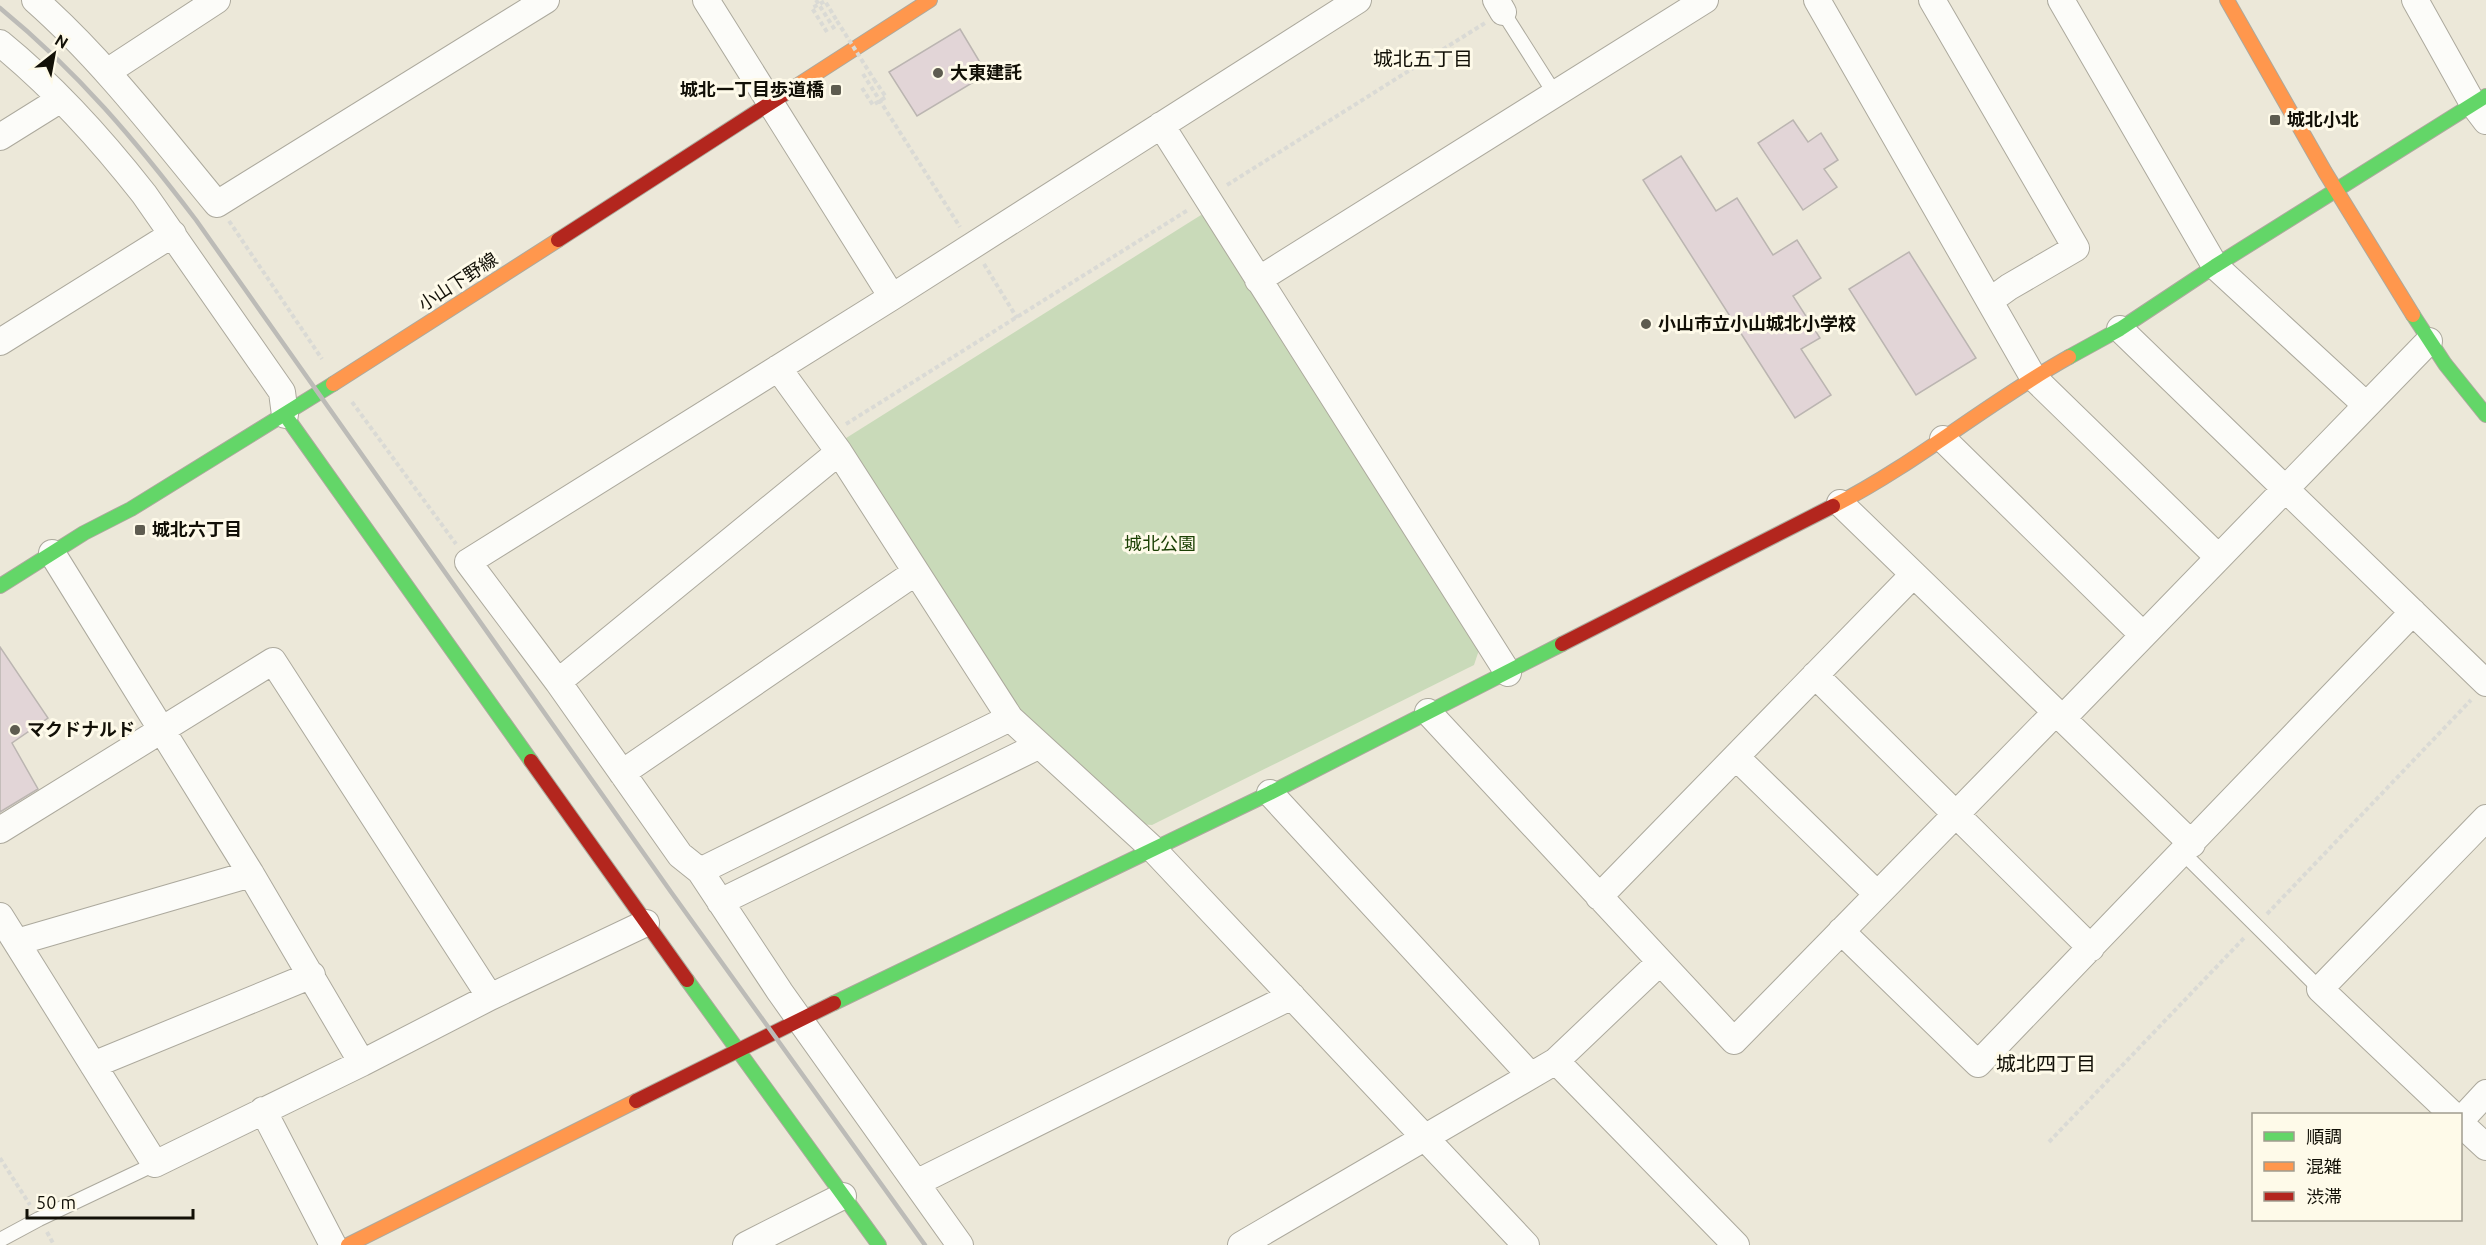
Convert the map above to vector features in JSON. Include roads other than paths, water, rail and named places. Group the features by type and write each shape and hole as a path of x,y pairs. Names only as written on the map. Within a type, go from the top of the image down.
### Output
{"street":[{"path":"34,0 61,23 107,72 217,204 546,0"},
{"path":"107,72 217,0"},
{"path":"706,0 892,297"},
{"name":"小山下野線","path":"0,586 285,415 930,0"},
{"path":"960,1245 800,1020 700,871 680,855 558,682 468,562 892,297 971,244 1358,0"},
{"path":"1258,280 1705,0"},
{"path":"1817,0 1991,300 2033,377 2218,557"},
{"path":"1932,0 2076,248 1991,300"},
{"path":"2061,0 2215,266 2366,405"},
{"path":"2227,0 2334,191 2429,341 2463,389 2486,415"},
{"path":"348,1245 800,1020 1270,793 1840,503 1943,439 2033,377 2120,328 2334,191 2482,107 2415,0"},
{"path":"0,43 61,99 121,164 173,234 282,392 285,415 646,923 879,1245"},
{"path":"0,137 61,99"},
{"path":"1161,125 1508,673"},
{"path":"0,342 173,234"},
{"path":"2120,328 2486,682"},
{"path":"1428,712 1734,1041 1956,814 2143,634 2429,341"},
{"path":"778,368 833,444 1010,718 1153,849 1526,1245"},
{"path":"1943,439 2143,634"},
{"path":"558,682 833,444"},
{"path":"1840,503 2059,716 2187,849"},
{"path":"52,553 251,874 362,1063"},
{"path":"622,773 916,572"},
{"path":"1599,897 1913,575"},
{"path":"1841,932 1978,1064 2413,612"},
{"path":"0,830 273,661 490,997"},
{"path":"1815,675 2091,948"},
{"path":"700,871 1010,718"},
{"path":"720,902 1038,746"},
{"path":"1736,757 1877,894"},
{"path":"1270,793 1530,1075"},
{"path":"2451,1113 2320,989 2482,829"},
{"path":"17,942 251,874"},
{"path":"0,916 155,1164 362,1063 490,997 646,923"},
{"path":"1241,1245 1556,1061 1660,962"},
{"path":"93,1065 312,975"},
{"path":"916,1183 1292,996"},
{"path":"1556,1061 1736,1245"},
{"path":"2462,1120 2486,1093"},
{"path":"263,1110 333,1245"},
{"path":"2462,1124 2486,1147"},
{"path":"746,1245 843,1196"}],"lane":[{"path":"1499,6 1555,94"},
{"path":"2187,849 2320,989"},
{"path":"0,1240 155,1164"}],"railway":[{"path":"0,8 55,57 105,108 196,220 671,892 925,1245"}],"place":[{"name":"大東建託","path":"938,73"},
{"name":"城北一丁目歩道橋","path":"836,90"},
{"name":"城北小北","path":"2275,120"},
{"name":"小山市立小山城北小学校","path":"1646,324"},
{"name":"城北六丁目","path":"140,530"},
{"name":"マクドナルド","path":"15,730"}],"district":[{"name":"城北五丁目","path":"1423,59"},
{"name":"城北四丁目","path":"2046,1064"}],"park label":[{"name":"城北公園","path":"1160,544"}]}
